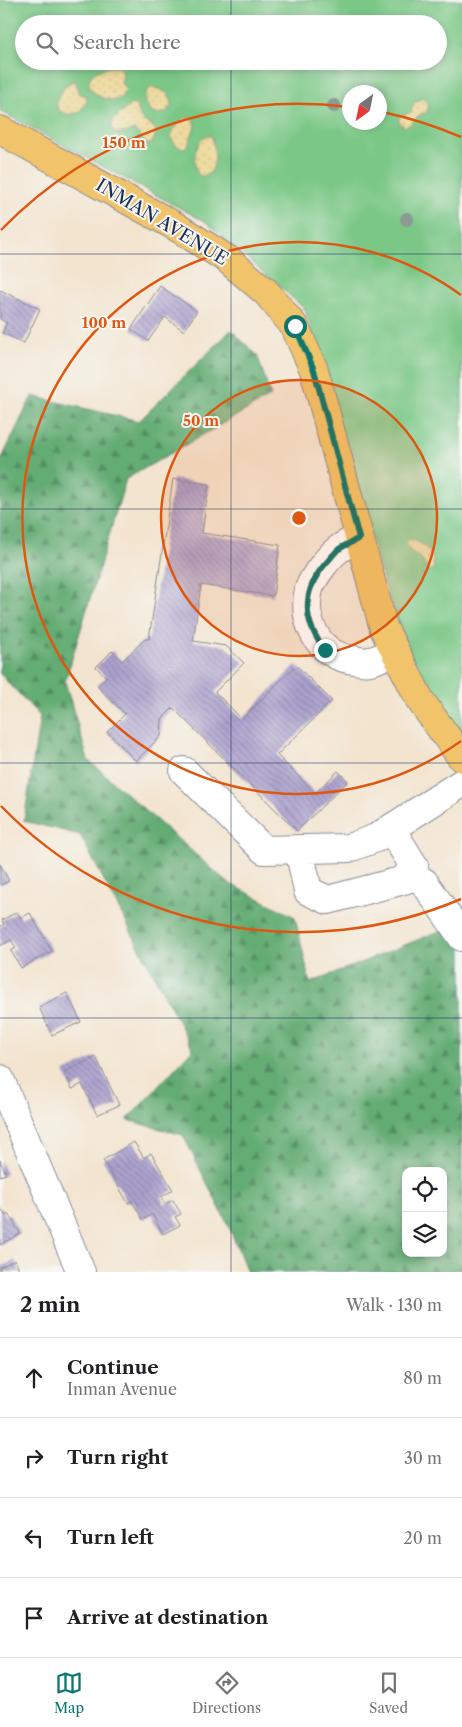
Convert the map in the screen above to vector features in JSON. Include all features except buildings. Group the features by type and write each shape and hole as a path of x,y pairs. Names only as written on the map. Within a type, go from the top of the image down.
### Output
{"main road":[{"name":"INMAN AVENUE","path":"0,130 175,226 227,259 266,292 295,326 314,370 384,629 420,700 462,758"}],"street":[{"path":"359,538 338,549 319,571 310,587 307,602 308,618 315,636 325,650 347,660 369,662 395,651"},
{"path":"184,771 264,850 349,848 376,838 462,783"},
{"path":"299,849 308,891 328,900 404,880 414,866 391,829"},
{"path":"409,874 424,882 462,937"},
{"path":"0,1079 81,1272"}],"green space":[{"path":"0,0 462,0 462,737 436,708 395,621 305,309 206,222 0,111"},
{"path":"231,330 257,355 271,396 126,479 65,682 88,760 227,882 295,917 310,983 462,922 462,1269 449,1272 247,1272 230,1229 183,1135 127,1120 193,1049 80,835 24,821 40,716 0,674 0,462 32,396 139,421"}],"sand":[{"path":"122,70 123,75 121,83 126,90 120,99 104,98 92,90 89,82 90,78 98,71"},
{"path":"72,81 76,81 78,93 86,96 87,99 78,112 66,114 57,108 57,104 61,93"},
{"path":"150,88 162,90 170,97 172,105 165,113 155,114 151,112 144,99"},
{"path":"423,98 429,106 426,113 419,115 405,127 399,123 399,117 411,112 414,103"},
{"path":"131,104 137,106 141,119 155,128 156,133 152,144 147,144 135,130 121,133 113,131 112,126 115,119"},
{"path":"186,117 192,119 196,124 188,145 184,148 179,147 171,136 177,125"},
{"path":"208,135 212,137 215,161 211,172 200,176 195,166 195,154 200,142"},
{"path":"411,540 421,544 429,551 433,561 432,571 427,569 421,558 409,550 406,543"}],"route":[{"path":"295,326 314,370 359,538 338,549 319,571 310,587 307,602 308,618 315,636 325,650"}]}
